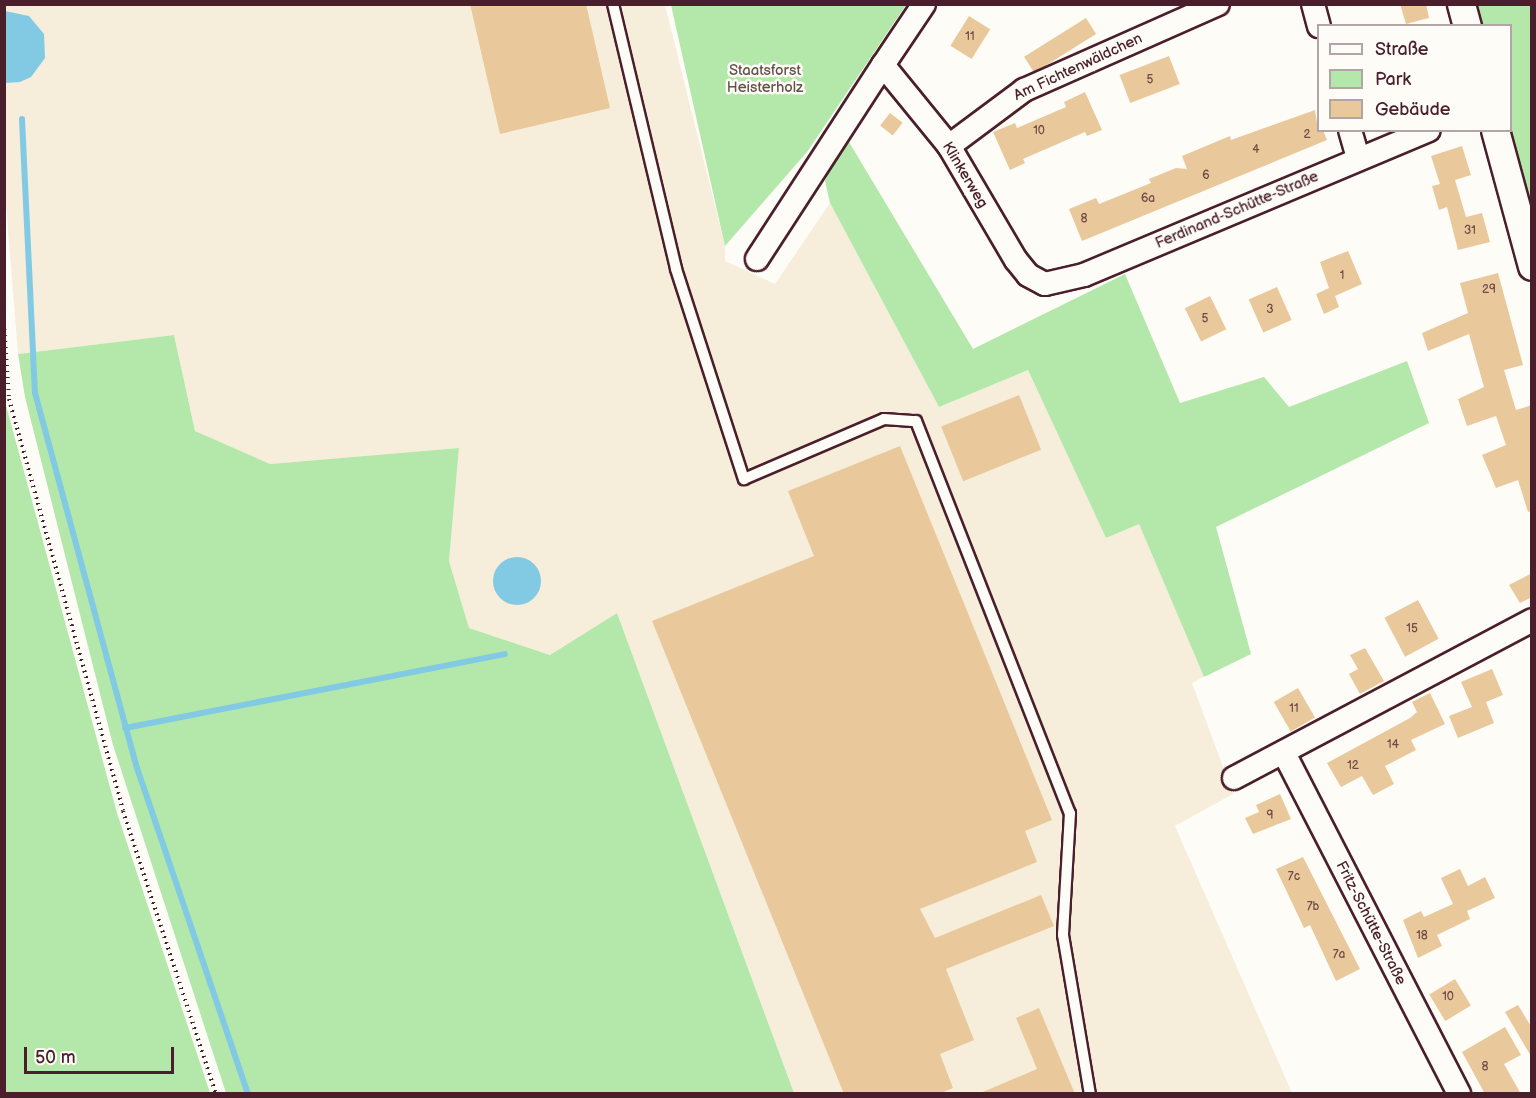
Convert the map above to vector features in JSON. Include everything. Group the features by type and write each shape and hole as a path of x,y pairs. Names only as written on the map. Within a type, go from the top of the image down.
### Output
{"street":[{"path":"757,259 924,4"},
{"name":"Am Fichtenwäldchen","path":"949,147 1024,90 1218,4"},
{"path":"1312,4 1318,24"},
{"path":"1461,4 1466,24"},
{"name":"Klinkerweg","path":"883,65 949,147 1016,260 1028,275 1045,284"},
{"path":"1351,132 1358,158"},
{"name":"Ferdinand-Schütte-Straße","path":"1045,284 1084,275 1424,132"},
{"path":"1496,132 1532,266"},
{"path":"1234,778 1532,620"},
{"name":"Fritz-Schütte-Straße","path":"1284,753 1459,1094"}],"lane":[{"path":"613,4 676,269 744,479 885,419 916,421 1070,813 1063,935 1090,1094"}],"path":[{"path":"4,323 9,399 123,811 216,1094"}],"shaded area":[{"path":"4,5 665,5 725,246 725,261 775,284 830,203 939,407 1028,370 1106,538 1139,524 1204,677 1192,683 1233,794 1175,826 1292,1093 794,1093 617,613 550,655 469,628 449,561 459,448 270,464 195,431 174,335 18,354 4,180"}],"green space":[{"name":"Staatsforst Heisterholz","path":"671,5 906,5 807,152 725,246"},
{"path":"1473,5 1531,5 1531,214 1508,132 1512,132 1512,24 1479,24"},
{"path":"846,137 973,349 1125,274 1180,403 1264,377 1289,407 1407,361 1429,423 1216,527 1251,654 1204,677 1139,524 1106,538 1028,370 939,407 830,203 825,181"},
{"path":"174,335 195,431 270,464 459,448 449,561 469,628 550,655 617,613 794,1093 226,1093 113,745 25,397 18,354"},
{"path":"4,398 117,813 210,1093 5,1093"}],"water":[{"path":"5,11 29,16 44,34 45,58 31,77 20,82 5,83"},
{"path":"512,557 522,557 537,567 541,581 537,595 531,601 522,605 512,605 497,595 493,586 493,576 503,561"}],"building":[{"path":"470,4 586,4 610,108 500,134"},
{"path":"1400,4 1426,4 1429,18 1406,24"},
{"path":"969,16 990,29 972,59 950,46"},
{"path":"1086,18 1096,34 1034,73 1024,57"},
{"path":"1169,56 1180,84 1130,103 1120,75"},
{"path":"1085,92 1102,130 1087,136 1085,132 1023,159 1025,163 1010,170 993,132 1015,123 1017,128 1066,107 1064,102"},
{"path":"1315,110 1317,132 1324,132 1327,140 1082,241 1069,209 1096,198 1099,204 1151,183 1149,179 1176,168 1187,169 1182,156 1230,136 1231,140"},
{"path":"890,113 903,123 893,135 880,126"},
{"path":"1462,146 1471,175 1455,180 1466,217 1482,213 1490,242 1458,250 1447,207 1439,210 1432,186 1440,184 1431,156"},
{"path":"1348,251 1362,284 1335,296 1339,307 1324,314 1316,294 1329,288 1320,262"},
{"path":"1498,273 1523,365 1504,370 1516,410 1532,405 1532,511 1528,512 1518,480 1496,488 1482,455 1506,445 1496,416 1467,426 1458,399 1484,387 1469,334 1428,351 1422,333 1468,313 1460,283"},
{"path":"1277,287 1292,320 1263,332 1249,300"},
{"path":"1210,296 1226,329 1201,342 1185,308"},
{"path":"1019,395 1041,450 963,481 941,426"},
{"path":"900,446 1052,820 1025,831 1037,862 920,909 935,938 1041,895 1054,926 946,969 974,1040 940,1054 953,1088 939,1094 844,1094 652,621 814,556 788,491"},
{"path":"1532,573 1532,597 1520,603 1509,585"},
{"path":"1418,600 1439,639 1405,657 1384,618"},
{"path":"1365,648 1384,681 1360,694 1349,674 1358,669 1350,655"},
{"path":"1492,669 1503,695 1486,702 1494,723 1458,738 1449,716 1472,707 1461,682"},
{"path":"1298,688 1315,717 1291,731 1274,702"},
{"path":"1430,693 1445,724 1411,740 1416,750 1385,766 1394,784 1373,795 1362,776 1341,787 1327,763 1410,718 1417,712 1412,702"},
{"path":"1280,794 1291,819 1253,834 1245,818 1259,812 1256,805"},
{"path":"1303,857 1360,969 1336,981 1310,925 1304,928 1276,869"},
{"path":"1460,869 1468,886 1485,877 1495,898 1467,911 1470,919 1437,935 1442,946 1418,958 1403,920 1421,911 1424,917 1453,904 1441,878"},
{"path":"1455,979 1471,1006 1445,1021 1429,994"},
{"path":"1518,1005 1532,1028 1532,1058 1505,1012"},
{"path":"1039,1008 1075,1094 978,1094 1037,1069 1016,1018"},
{"path":"1505,1027 1521,1055 1504,1064 1521,1094 1485,1094 1462,1052"}],"waterway":[{"path":"22,119 35,393 136,765 248,1094"},
{"path":"125,728 505,654"}]}
